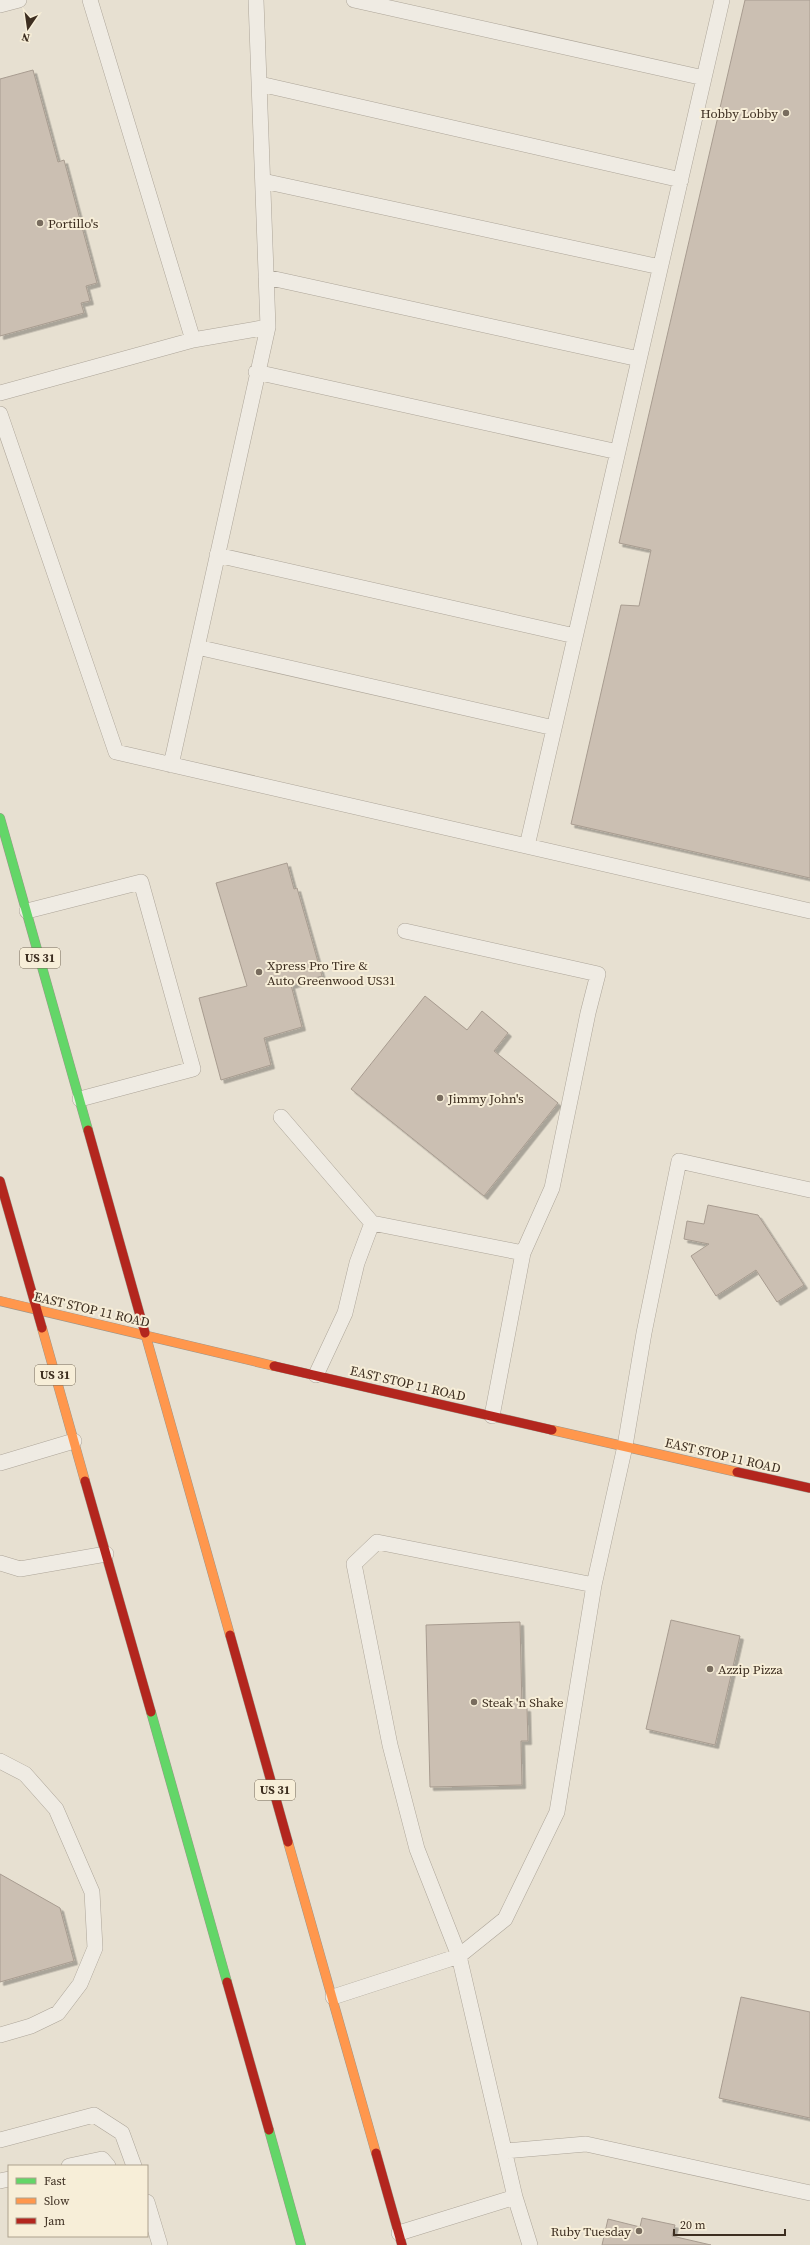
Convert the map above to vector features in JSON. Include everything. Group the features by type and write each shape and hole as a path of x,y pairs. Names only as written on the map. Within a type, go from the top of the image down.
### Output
{"main road":[{"name":"US 31","path":"0,818 401,2239"},
{"name":"US 31","path":"0,1181 301,2245"},
{"name":"EAST STOP 11 ROAD","path":"0,1301 492,1416 810,1488"}],"lane":[{"path":"0,5 19,0"},
{"path":"90,0 193,340"},
{"path":"171,765 256,372 268,327 256,0"},
{"path":"354,0 704,78"},
{"path":"527,846 722,0"},
{"path":"260,84 681,180"},
{"path":"263,181 660,267"},
{"path":"266,277 639,359"},
{"path":"0,393 193,340 268,327"},
{"path":"256,372 618,452"},
{"path":"0,414 116,752 810,911"},
{"path":"217,555 575,636"},
{"path":"197,647 554,728"},
{"path":"27,911 141,882 193,1069 80,1099"},
{"path":"405,931 598,974 588,1013 552,1188 523,1253 492,1416"},
{"path":"281,1117 372,1223 523,1253"},
{"path":"333,1997 459,1956 505,1919 557,1812 594,1585 625,1446 644,1333 679,1161 810,1190"},
{"path":"316,1375 345,1314 357,1263 372,1223"},
{"path":"0,1464 74,1441"},
{"path":"530,2245 515,2197 459,1956 415,1842 390,1745 354,1564 377,1542 594,1585"},
{"path":"0,1563 20,1568 106,1554"},
{"path":"0,1761 25,1774 56,1809 92,1892 95,1948 80,1984 58,2013 31,2026 0,2035"},
{"path":"0,2140 94,2115 122,2133 134,2165"},
{"path":"505,2151 586,2144 810,2193"},
{"path":"74,2165 102,2159 107,2165"},
{"path":"401,2239 515,2197"},
{"path":"148,2205 160,2245"}],"building":[{"path":"745,0 810,0 810,878 571,824 621,605 639,606 651,550 619,543"},
{"name":"Portillo's","path":"33,70 58,162 64,160 97,283 86,286 90,301 81,303 84,313 0,336 0,79"},
{"path":"287,863 294,889 297,888 322,976 291,985 302,1027 264,1038 271,1065 221,1080 199,998 247,986 216,883"},
{"path":"425,996 467,1030 482,1011 508,1033 494,1051 558,1103 484,1196 351,1089"},
{"path":"708,1205 758,1215 804,1285 777,1302 756,1270 716,1296 691,1256 709,1244 684,1239 687,1221 704,1224"},
{"path":"671,1620 740,1636 715,1745 646,1729"},
{"path":"520,1622 522,1708 527,1708 528,1741 521,1741 522,1785 430,1787 426,1625"},
{"path":"0,1874 60,1908 74,1961 0,1982"},
{"path":"741,1997 810,2012 810,2118 719,2098"},
{"name":"Ruby Tuesday","path":"642,2218 675,2225 672,2236 711,2245 602,2245 608,2219 640,2227"}],"traffic: fast":[{"path":"0,818 88,1130"},
{"path":"151,1712 227,1982"},
{"path":"269,2130 301,2245"}],"traffic: slow":[{"path":"0,1301 274,1366"},
{"path":"42,1328 85,1481"},
{"path":"145,1333 230,1635"},
{"path":"552,1430 737,1472"},
{"path":"288,1842 376,2153"}],"traffic: jam":[{"path":"88,1130 145,1333"},
{"path":"0,1181 42,1328"},
{"path":"274,1366 552,1430"},
{"path":"737,1472 810,1488"},
{"path":"85,1481 151,1712"},
{"path":"230,1635 288,1842"},
{"path":"227,1982 269,2130"},
{"path":"376,2153 402,2245"}],"place":[{"name":"Hobby Lobby","path":"786,113"},
{"name":"Portillo's","path":"40,223"},
{"name":"Xpress Pro Tire & Auto Greenwood US31","path":"259,972"},
{"name":"Jimmy John's","path":"440,1098"},
{"name":"Azzip Pizza","path":"710,1669"},
{"name":"Steak 'n Shake","path":"474,1702"},
{"name":"Ruby Tuesday","path":"639,2231"}]}
